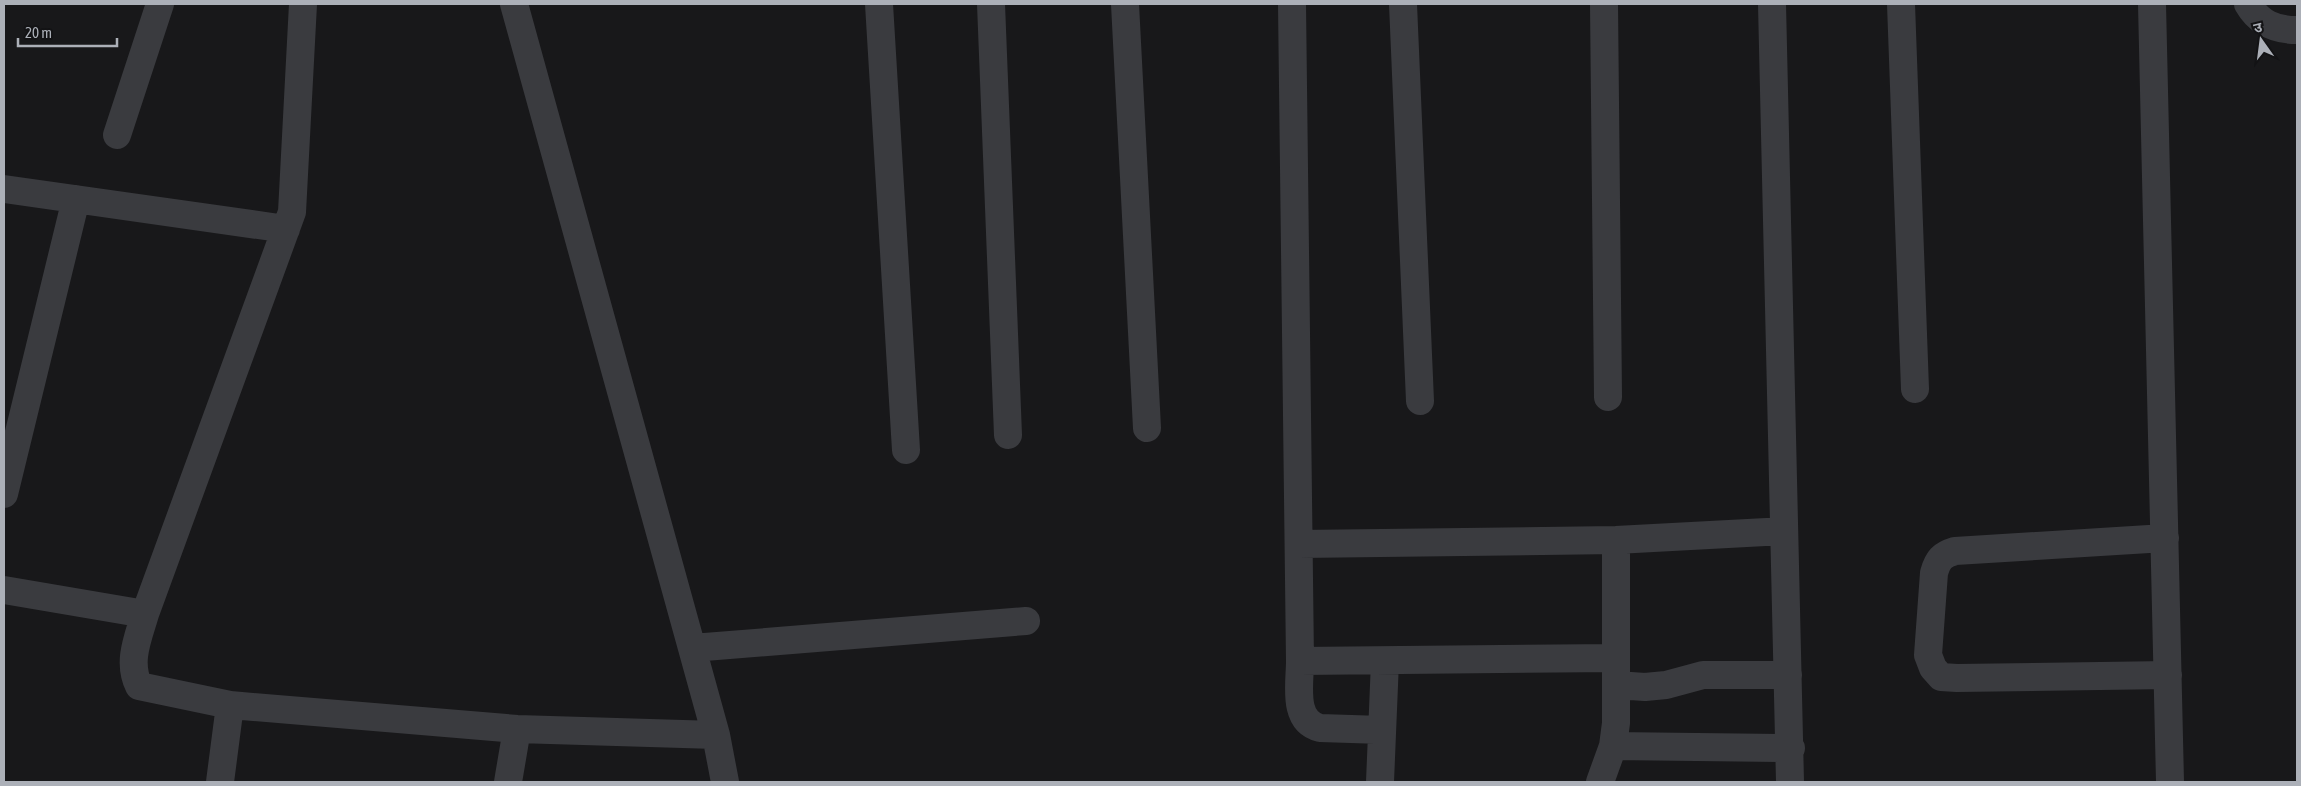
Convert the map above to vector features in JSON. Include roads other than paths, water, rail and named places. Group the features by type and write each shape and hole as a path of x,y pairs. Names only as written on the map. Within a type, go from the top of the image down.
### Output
{"street":[{"path":"117,134 160,4"},
{"path":"303,4 292,212 145,614 133,658 132,673 139,686 230,705 517,728 716,735"},
{"path":"514,4 716,735 726,782"},
{"path":"879,4 906,450"},
{"path":"990,4 1008,435"},
{"path":"1125,4 1147,428"},
{"path":"1292,4 1300,709 1303,719 1311,726 1382,730"},
{"path":"1403,4 1420,401"},
{"path":"1604,4 1608,396"},
{"path":"1772,4 1791,748 1790,782"},
{"path":"1901,4 1915,389"},
{"path":"2152,4 2170,782"},
{"path":"2248,4 2255,16 2269,26 2297,30"},
{"path":"4,188 286,229"},
{"path":"4,494 76,199"},
{"path":"1299,544 1616,540 1784,531"},
{"path":"2165,538 1956,551 1944,554 1937,561 1934,573 1928,655 1941,677 2168,675"},
{"path":"1600,782 1613,746 1616,685 1616,540"},
{"path":"5,596 145,614"},
{"path":"692,648 1026,622"},
{"path":"1300,661 1616,658"},
{"path":"1380,782 1385,660"},
{"path":"1616,685 1645,688 1666,685 1703,675 1788,674"},
{"path":"220,782 230,705"},
{"path":"508,782 517,728"},
{"path":"1613,746 1791,748"}]}
